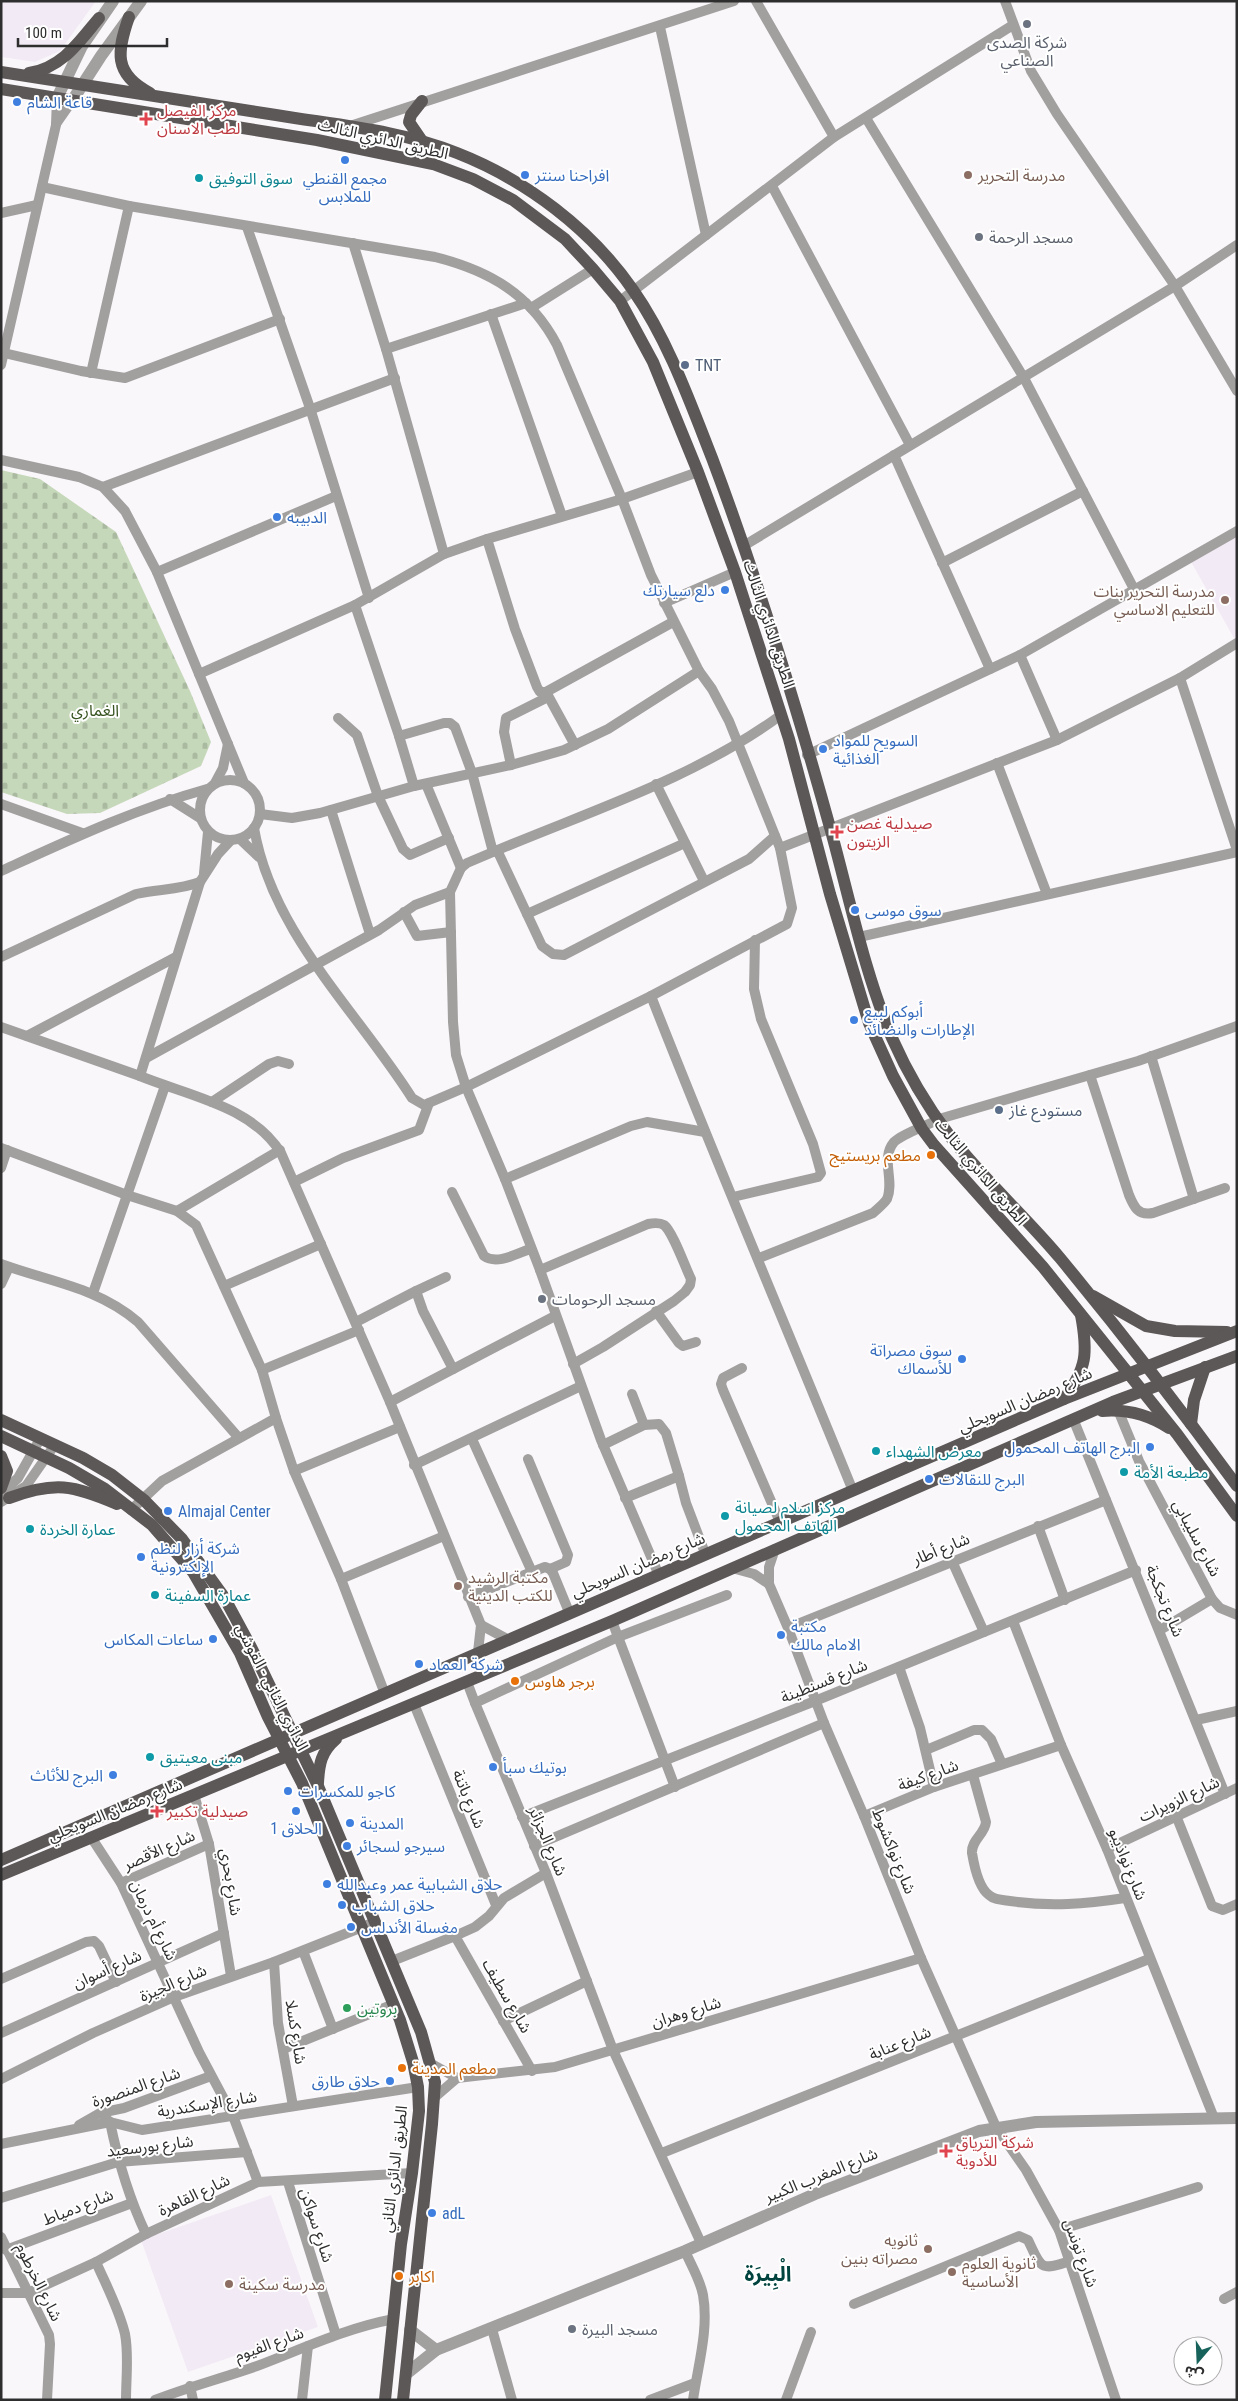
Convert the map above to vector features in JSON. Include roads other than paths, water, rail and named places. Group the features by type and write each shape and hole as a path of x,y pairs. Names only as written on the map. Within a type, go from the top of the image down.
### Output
{"main road":[{"path":"129,17 120,48 122,67 135,84 159,98"},
{"path":"20,75 37,72 61,61 73,50 99,18"},
{"name":"الطريق الدائري الثالث","path":"1,72 348,127 422,141 486,165 518,182 583,233 634,291 656,330 688,397 745,545 830,830 878,1000 894,1042 915,1084 948,1134 1060,1259 1084,1291 1147,1366 1237,1486"},
{"name":"الطريق الدائري الثالث","path":"1,89 317,140 433,164 473,179 513,200 565,239 593,269 620,301 653,362 698,472 735,572 781,715 869,1024 893,1076 922,1129 960,1175 1044,1267 1177,1434 1237,1516"},
{"path":"422,101 409,122 422,141"},
{"path":"1084,1291 1146,1326 1175,1331 1236,1332"},
{"path":"1064,1399 1079,1377 1086,1356 1081,1315"},
{"name":"شارع رمضان السويحلي","path":"1,1860 280,1740 658,1573 1064,1399 1236,1332"},
{"name":"شارع رمضان السويحلي","path":"1,1875 612,1622 775,1549 1142,1391 1237,1356"},
{"path":"1192,1424 1195,1394 1205,1367"},
{"path":"1092,1412 1118,1410 1151,1419 1177,1434"},
{"path":"1,1420 40,1439"},
{"name":"الدائري الثاني - القوشي","path":"1,1436 69,1468 106,1489 152,1525 193,1572 240,1653 302,1783"},
{"name":"الطريق الدائري الثاني","path":"40,1439 83,1458 112,1475 144,1500 182,1539 224,1597 252,1649 318,1786 421,2032 435,2082 435,2097 403,2400"},
{"path":"1,1456 7,1471 3,1495 51,1486 68,1486 92,1493 131,1510"},
{"path":"318,1786 319,1763 322,1754 336,1739 351,1730"},
{"name":"الطريق الدائري الثاني","path":"302,1783 394,2004 413,2062 418,2087 419,2111 401,2244 385,2400"}],"street":[{"path":"1,365 56,125 57,98 99,18 112,1"},
{"path":"56,125 141,1"},
{"path":"348,127 422,101 660,27 734,1"},
{"path":"756,1 834,137"},
{"path":"1005,1 1031,71 1057,114 1175,286 1237,391"},
{"path":"620,301 834,137 1013,25"},
{"path":"660,27 706,235"},
{"path":"866,118 1024,378 1134,589"},
{"path":"772,186 910,445"},
{"path":"1,460 78,477 103,487 126,511 157,572 244,783 257,796 260,814 254,828 259,857 280,906 316,963 412,1098 419,1103 429,1103 466,1087 651,996 787,924 792,908 780,848 738,743 720,704 699,671 664,603 557,346 546,325 529,305 503,283 458,263 435,257 129,206 42,187"},
{"path":"1,213 37,205"},
{"path":"91,373 129,206"},
{"path":"247,227 310,408 369,598"},
{"path":"353,244 395,378 444,554"},
{"path":"745,545 1175,286 1237,244"},
{"path":"386,349 491,314 529,305 593,269"},
{"path":"491,314 562,516"},
{"path":"4,353 91,373 125,378 140,374 280,320"},
{"path":"103,487 310,408 395,378"},
{"path":"894,455 990,669"},
{"path":"199,674 355,606 444,554 487,539 622,499 698,472"},
{"path":"942,563 1083,491"},
{"path":"157,572 336,496"},
{"path":"807,755 1020,655 1237,532"},
{"path":"487,539 537,687 540,692 547,695 575,745"},
{"path":"664,603 735,572"},
{"path":"355,606 414,786"},
{"path":"512,765 504,732 506,718 673,622"},
{"path":"780,848 1057,740 1180,678 1237,643"},
{"path":"1020,655 1057,740"},
{"path":"260,814 292,818 331,810 414,786 512,765 575,745 608,729 699,671"},
{"path":"859,937 1237,851 1180,678"},
{"path":"658,1573 603,1445 540,1270 530,1249 505,1179 466,1087 456,1055 452,1022 450,892 461,868 467,863 721,755 781,715"},
{"path":"338,718 358,735 378,796 403,849 407,853 416,853 448,838"},
{"path":"399,736 450,723 455,727 472,773 495,851 528,914 542,946 553,954 564,955 749,859 775,836"},
{"path":"200,818 200,803 223,768 228,743"},
{"path":"997,763 1047,894"},
{"path":"1,871 82,833 170,799 225,780 244,783"},
{"path":"426,784 461,868"},
{"path":"656,784 704,881"},
{"path":"170,799 200,818 208,832 222,839 235,840 259,857"},
{"path":"1,804 82,833"},
{"path":"331,810 370,934"},
{"path":"1,957 136,894 158,888 190,886 202,879 218,854 254,828"},
{"path":"140,1076 202,879 208,832"},
{"path":"528,914 685,843"},
{"path":"146,1058 396,920 404,912 424,901 450,892"},
{"path":"404,912 417,936 451,932"},
{"path":"733,1197 818,1177 821,1173 813,1144 761,1019 754,989 755,940"},
{"path":"27,1036 176,957"},
{"path":"651,996 853,1491"},
{"path":"759,1258 873,1213 886,1200 890,1184 888,1153 894,1142 906,1133 922,1129 939,1119 1151,1056 1237,1026"},
{"path":"1,1027 212,1102 257,1125 272,1137 280,1150 390,1402 480,1625 478,1652"},
{"path":"1151,1056 1194,1199"},
{"path":"212,1102 268,1064 278,1061 289,1064"},
{"path":"1090,1075 1129,1195 1137,1211 1142,1214 1153,1213 1225,1188"},
{"path":"92,1293 165,1086"},
{"path":"294,1182 343,1158 419,1130 429,1103"},
{"path":"505,1179 631,1126 647,1122 705,1132"},
{"path":"1,1168 4,1149 126,1195 178,1211 196,1225 262,1370 294,1470 341,1579 385,1694"},
{"path":"178,1211 280,1150"},
{"path":"452,1192 484,1256 491,1260 497,1260 530,1249"},
{"path":"540,1270 648,1224 658,1223 665,1226 671,1236 691,1279 690,1285 685,1292 603,1347 573,1364"},
{"path":"224,1286 321,1244"},
{"path":"1,1284 5,1265 92,1293 123,1309 138,1322 238,1437"},
{"path":"262,1370 357,1326 416,1291 446,1277"},
{"path":"416,1291 423,1311 453,1369"},
{"path":"656,1311 679,1343 683,1346 696,1342"},
{"path":"390,1402 555,1316"},
{"path":"742,1368 724,1378 723,1390 780,1522"},
{"path":"414,1465 581,1386"},
{"path":"632,1394 644,1425"},
{"name":"شارع سليبابي","path":"1118,1410 1139,1461 1212,1599 1220,1608 1237,1615"},
{"path":"131,1510 144,1500 150,1490 162,1481 238,1437 276,1418"},
{"name":"شارع تجكجة","path":"1074,1421 1136,1570 1225,1794"},
{"path":"603,1445 644,1425 659,1424 664,1429 686,1503 705,1553"},
{"path":"294,1470 400,1427"},
{"path":"472,1438 532,1572"},
{"path":"40,1439 41,1455"},
{"path":"3,1495 41,1455 54,1446"},
{"path":"468,1597 544,1567 550,1569 566,1562 568,1555 528,1459"},
{"path":"625,1498 679,1476"},
{"name":"شارع أطار","path":"788,1628 1106,1500"},
{"path":"1038,1526 1065,1600"},
{"path":"341,1579 444,1536"},
{"path":"768,1584 769,1566 775,1549"},
{"path":"952,1561 984,1632"},
{"path":"732,1568 754,1574 768,1584"},
{"path":"550,1569 569,1612"},
{"name":"شارع قسنطينة","path":"522,1817 815,1701 1136,1570"},
{"name":"شارع نواكشوط","path":"768,1584 788,1628 815,1701 921,1958 996,2126"},
{"path":"474,1703 618,1637 727,1595"},
{"path":"1160,1630 1212,1599"},
{"name":"شارع نواذيبو","path":"1013,1621 1061,1745 1106,1849 1214,2118"},
{"path":"612,1622 676,1786"},
{"path":"480,1625 507,1639"},
{"path":"899,1667 916,1713 934,1787"},
{"name":"شارع الجزائر","path":"467,1682 474,1703 546,1873 613,2050 662,2153 701,2243"},
{"name":"شارع باتنة","path":"414,1704 496,1905"},
{"path":"1196,1720 1237,1711"},
{"path":"534,1846 824,1723"},
{"name":"شارع كيفة","path":"926,1750 974,1730 982,1730 991,1739 1002,1764"},
{"name":"شارع كيفة","path":"864,1816 934,1787 1061,1745"},
{"path":"973,1775 986,1822 984,1829 974,1843 972,1853 982,1886 989,1896 1007,1901 1053,1905 1086,1904 1125,1898"},
{"name":"شارع الزويرات","path":"1106,1849 1177,1818 1237,1788"},
{"name":"شارع بحري","path":"194,1795 209,1844 231,1976"},
{"path":"1177,1818 1212,1906 1223,1910 1237,1904"},
{"name":"شارع أم درمان","path":"91,1837 120,1884 211,2076 233,2116 258,2182"},
{"name":"شارع الأقصر","path":"120,1884 209,1844"},
{"path":"392,1961 455,1936 483,1922 504,1898 546,1873"},
{"name":"شارع الجيزة","path":"1,2079 93,2032 174,1997 274,1962 376,1922"},
{"name":"شارع أسوان","path":"1,2033 224,1933"},
{"name":"شارع سطيف","path":"455,1936 532,2070"},
{"path":"1,1979 86,1942 94,1941 99,1946 116,1982"},
{"path":"303,1951 333,2029"},
{"name":"شارع وهران","path":"457,2078 555,2067 921,1958"},
{"name":"شارع عنابة","path":"662,2153 1149,1959"},
{"name":"شارع كسلا","path":"274,1962 278,2023 293,2106"},
{"path":"503,2021 587,1981"},
{"path":"283,2049 394,2004"},
{"path":"430,2064 457,2078 435,2097"},
{"name":"شارع المنصورة","path":"73,2129 100,2114 124,2108 211,2076"},
{"name":"شارع الإسكندرية","path":"1,2144 110,2122 142,2130 418,2087"},
{"path":"100,2114 110,2122 118,2162 132,2203 146,2234"},
{"name":"شارع المغرب الكبير","path":"406,2374 436,2350 492,2330 685,2251 815,2194 972,2133 996,2126 1036,2122 1237,2118"},
{"name":"شارع تونس","path":"996,2126 1026,2170 1059,2230 1116,2400"},
{"name":"شارع بورسعيد","path":"1,2198 118,2162 247,2152"},
{"name":"شارع القاهرة","path":"1,2293 28,2293 96,2262 146,2234 258,2182 288,2182 412,2172"},
{"name":"شارع سواكن","path":"288,2182 336,2335"},
{"path":"1059,2230 1198,2187"},
{"name":"شارع دمياط","path":"6,2250 132,2203"},
{"path":"854,2304 1019,2236 1028,2240 1040,2264 1045,2267 1050,2268 1070,2261"},
{"name":"شارع الخرطوم","path":"1,2237 49,2335 47,2400"},
{"path":"685,2251 702,2293 705,2309 705,2324 693,2400"},
{"path":"96,2262 121,2320 125,2336 126,2400"},
{"path":"1224,2299 1237,2292"},
{"name":"شارع الفيوم","path":"155,2400 190,2386 255,2366 363,2325 394,2318"},
{"path":"410,2330 436,2350"},
{"path":"492,2330 512,2400"},
{"path":"786,2400 810,2332"},
{"path":"302,2400 308,2346"},
{"path":"650,2400 696,2383"},
{"path":"190,2386 194,2400"}],"place":[{"name":"شركة الصدى الصناعي","path":"1027,24"},
{"name":"قاعة الشام","path":"17,102"},
{"name":"مركز الفيصل لطب الاسنان","path":"146,119"},
{"name":"مجمع القنطي للملابس","path":"345,160"},
{"name":"افراحنا سنتر","path":"525,175"},
{"name":"مدرسة التحرير","path":"968,175"},
{"name":"سوق التوفيق","path":"199,178"},
{"name":"مسجد الرحمة","path":"979,237"},
{"name":"TNT","path":"685,365"},
{"name":"الدبيبه","path":"277,517"},
{"name":"دلع سيارتك","path":"725,590"},
{"name":"مدرسة التحرير بنات للتعليم الاساسي","path":"1225,600"},
{"name":"السويح للمواد الغذائية","path":"823,749"},
{"name":"صيدلية غصن الزيتون","path":"837,832"},
{"name":"سوق موسى","path":"855,910"},
{"name":"أبوكم لبيع الإطارات والنضائد","path":"854,1020"},
{"name":"مستودع غاز","path":"999,1110"},
{"name":"مطعم بريستيج","path":"931,1155"},
{"name":"مسجد الرحومات","path":"542,1299"},
{"name":"سوق مصراتة للأسماك","path":"962,1359"},
{"name":"البرج الهاتف المحمول","path":"1150,1447"},
{"name":"معرض الشهداء","path":"876,1451"},
{"name":"مطبعة الأمة","path":"1124,1472"},
{"name":"البرج للنقالات","path":"929,1479"},
{"name":"Almajal Center","path":"168,1511"},
{"name":"مركز اسلام لصيانة الهاتف المحمول","path":"725,1516"},
{"name":"عمارة الخردة","path":"30,1529"},
{"name":"شركة أزار لنظم الإلكترونية","path":"141,1557"},
{"name":"مكتبة الرشيد للكتب الدينية","path":"458,1586"},
{"name":"عمارة السفينة","path":"155,1595"},
{"name":"مكتبة الامام مالك","path":"781,1635"},
{"name":"ساعات المكاس","path":"213,1639"},
{"name":"شركة العماد","path":"419,1664"},
{"name":"برجر هاوس","path":"515,1681"},
{"name":"مبنى معيتيق","path":"150,1757"},
{"name":"بوتيك سبأ","path":"493,1767"},
{"name":"البرج للأثاث","path":"113,1775"},
{"name":"كاجو للمكسرات","path":"288,1791"},
{"name":"صيدلية تكبير","path":"157,1811"},
{"name":"الحلاق 1","path":"296,1811"},
{"name":"المدينة","path":"350,1823"},
{"name":"سيرجو لسجائر","path":"347,1846"},
{"name":"حلاق الشبابية عمر وعبدالله","path":"327,1884"},
{"name":"حلاق الشباب","path":"342,1905"},
{"name":"مغسلة الأندلس","path":"351,1927"},
{"name":"بروتين","path":"347,2008"},
{"name":"مطعم المدينة","path":"402,2068"},
{"name":"حلاق طارق","path":"390,2081"},
{"name":"شركة الترياق للأدوية","path":"946,2151"},
{"name":"adL","path":"432,2213"},
{"name":"ثانويه مصراته بنين","path":"928,2249"},
{"name":"ثانوية العلوم الأساسية","path":"952,2272"},
{"name":"اكابر","path":"399,2276"},
{"name":"مدرسة سكينة","path":"229,2284"},
{"name":"مسجد البيرة","path":"572,2329"}],"district":[{"name":"الْبِيرَة","path":"768,2274"}],"park label":[{"name":"الغماري","path":"95,710"}]}
